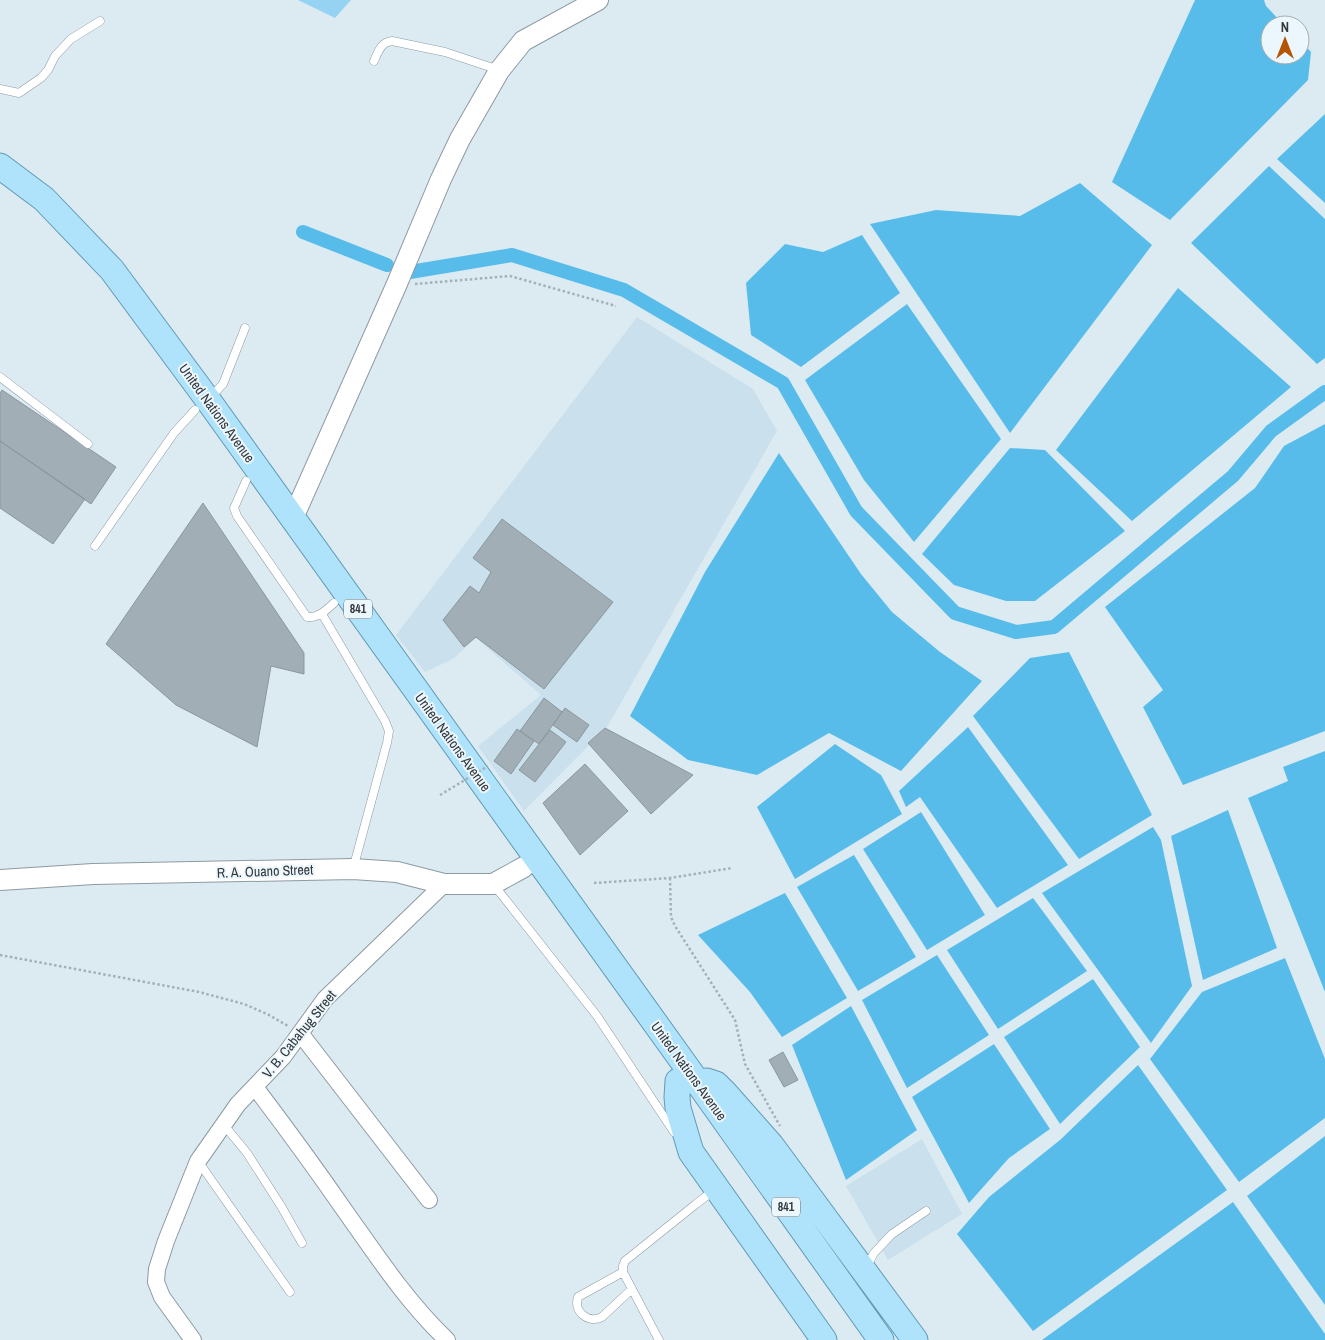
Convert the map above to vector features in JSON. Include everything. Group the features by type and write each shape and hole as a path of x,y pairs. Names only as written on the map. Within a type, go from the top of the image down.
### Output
{"main road":[{"name":"United Nations Avenue","path":"0,166 44,199 112,270 202,405 246,481 328,608 881,1340"},
{"name":"United Nations Avenue","path":"0,186 32,210 99,280 293,518 684,1077 862,1340"},
{"path":"824,1340 692,1152 678,1108 677,1097 684,1077 716,1084 771,1145 915,1340"}],"street":[{"path":"293,518 396,286 441,179 460,139 499,70 523,41 598,0"},
{"name":"R. A. Ouano Street","path":"0,880 93,874 353,869 397,872 444,884 493,884 524,867"},
{"name":"V. B. Cabahug Street","path":"193,1340 162,1297 156,1282 157,1269 166,1241 198,1161 238,1104 283,1057 325,999 444,884"},
{"path":"300,1033 429,1200"},
{"path":"255,1087 304,1152 396,1284 431,1325 447,1340"}],"lane":[{"path":"0,89 19,93 25,90 41,78 64,46 78,34 100,21"},
{"path":"374,61 383,44 386,41 392,41 445,52 499,70"},
{"path":"95,546 174,433 223,384 245,328"},
{"path":"0,377 88,444"},
{"path":"328,608 389,731 353,869"},
{"path":"493,884 597,1016 682,1144 692,1152"},
{"path":"224,1125 247,1152 302,1243"},
{"path":"198,1161 290,1292"},
{"path":"659,1340 623,1272 623,1266 625,1261 717,1189"},
{"path":"864,1272 874,1253 892,1234 926,1211"},
{"path":"623,1272 578,1297 579,1311 588,1318 598,1320 632,1289"}],"path":[{"path":"396,286 510,276 616,306"},
{"path":"440,795 488,766"},
{"path":"594,883 670,878 732,868"},
{"path":"670,878 671,917 673,922 734,1020 745,1064 779,1123 780,1127 771,1145"},
{"path":"0,955 199,992 244,1004 270,1015 300,1033"}],"shaded area":[{"path":"298,0 351,0 335,18"},
{"path":"1195,0 1264,0 1266,6 1275,15 1260,15 1260,65 1310,65 1308,80 1170,220 1112,182"},
{"path":"1325,114 1325,203 1277,159"},
{"path":"1269,166 1325,219 1325,358 1317,364 1191,243"},
{"path":"1080,183 1152,245 1010,433 870,224 936,210 1020,216"},
{"path":"862,235 900,293 801,367 751,335 746,283 785,244 823,252"},
{"path":"1178,288 1291,387 1132,521 1056,450"},
{"path":"907,304 1001,439 914,542 864,480 805,380"},
{"path":"637,317 753,389 777,431 607,727 524,811 478,746 541,695 476,638 453,659 425,672 396,635"},
{"path":"1325,424 1325,731 1183,785 1143,707 1163,690 1105,607 1255,488 1284,446"},
{"path":"1010,448 1045,450 1125,531 1035,601 1006,601 954,585 922,554"},
{"path":"779,453 861,574 892,612 940,652 982,681 901,771 829,733 757,775 688,760 630,716 705,572"},
{"path":"1069,652 1152,815 1079,859 973,716 1030,658"},
{"path":"968,727 1068,865 997,908 920,797 906,807 899,791"},
{"path":"835,744 881,775 902,814 795,879 757,807"},
{"path":"1325,751 1325,992 1248,798 1288,781 1283,767"},
{"path":"1228,810 1277,948 1203,980 1171,836"},
{"path":"921,812 985,915 927,950 863,849"},
{"path":"1153,827 1161,840 1192,986 1151,1043 1042,893"},
{"path":"854,855 916,957 858,991 797,887"},
{"path":"785,893 847,998 782,1037 750,992 698,935"},
{"path":"1033,898 1087,971 998,1029 947,950"},
{"path":"937,955 989,1035 907,1088 862,1000"},
{"path":"1285,958 1325,1059 1325,1118 1239,1182 1150,1059 1202,992"},
{"path":"1093,979 1140,1047 1060,1124 1004,1037"},
{"path":"851,1006 917,1130 846,1180 792,1045"},
{"path":"994,1044 1050,1129 1009,1158 969,1203 912,1097"},
{"path":"1138,1065 1227,1190 1033,1331 957,1234 989,1197 1060,1140"},
{"path":"1325,1136 1325,1305 1247,1196"},
{"path":"922,1139 962,1214 888,1260 846,1186"},
{"path":"1233,1202 1325,1334 1325,1340 1042,1340"}],"building":[{"path":"2,390 116,467 91,504 0,441 0,393"},
{"path":"0,441 85,499 53,544 0,508"},
{"path":"203,503 304,653 304,674 271,666 257,747 176,705 106,644"},
{"path":"502,519 613,602 544,689 476,637 464,647 443,620 470,586 479,593 491,572 473,558"},
{"path":"544,698 562,712 539,744 520,731"},
{"path":"565,708 589,725 577,742 553,725"},
{"path":"605,728 693,775 651,814 588,743"},
{"path":"517,729 534,741 511,774 494,761"},
{"path":"550,730 566,742 535,782 519,770"},
{"path":"585,764 628,811 580,855 543,803"},
{"path":"783,1052 798,1080 784,1087 769,1060"}],"waterway":[{"path":"303,232 387,265"},
{"path":"410,272 512,255 624,290 783,383 856,511 955,613 1016,632 1054,627 1233,476 1271,431 1325,392"}]}
